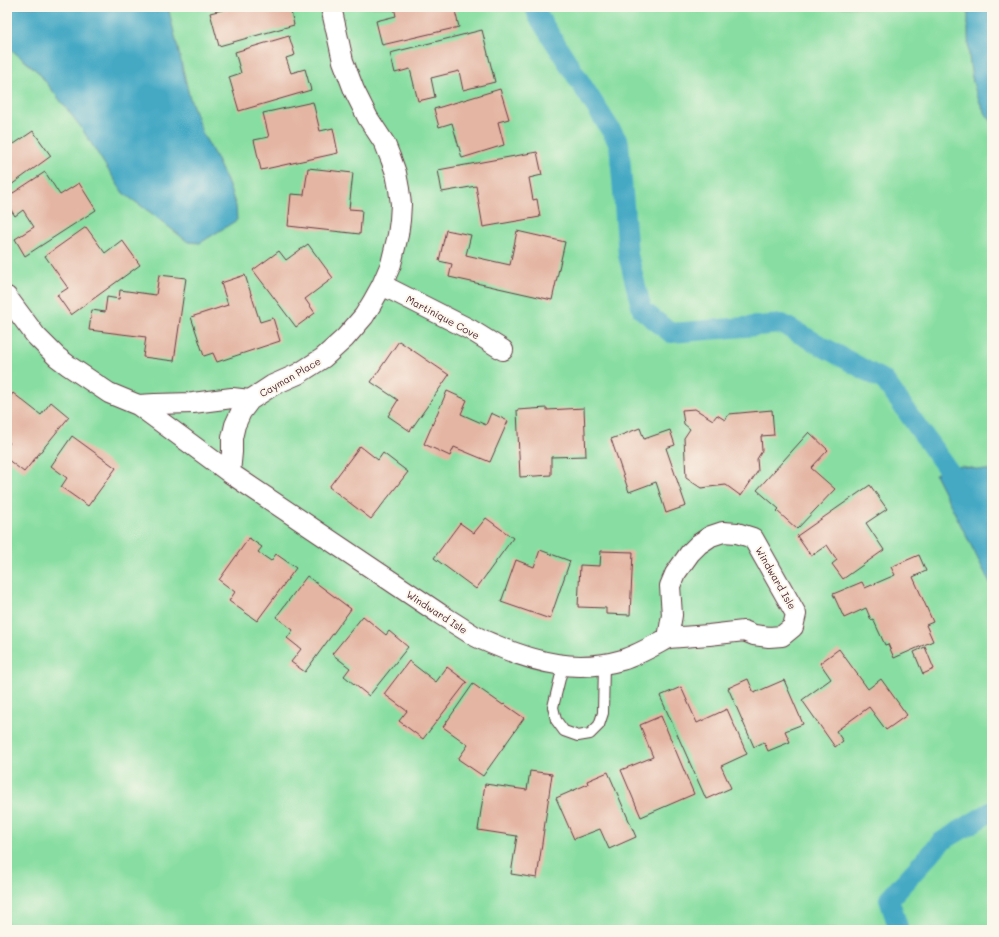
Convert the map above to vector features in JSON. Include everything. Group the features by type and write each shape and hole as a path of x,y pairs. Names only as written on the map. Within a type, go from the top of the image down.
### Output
{"street":[{"name":"Cayman Place","path":"7,297 36,336 57,357 109,393 138,405 193,404 232,398 250,400 273,385 298,374 322,358 345,338 364,316 382,285 391,264 398,235 400,204 396,173 391,159 385,144 368,118 354,90 343,61 331,7"},
{"name":"Martinique Cove","path":"382,285 471,330 503,350"},
{"path":"230,473 234,425 250,400"},
{"name":"Windward Isle","path":"138,405 230,473 440,614 474,635 511,652 548,663 578,667 624,660 668,638 709,636 744,631 769,638 782,636 793,627 796,614 753,538 737,533 723,532 711,536 699,544 690,553 675,574 670,586 672,615 668,638"}],"lane":[{"path":"563,666 553,707 556,720 564,731 578,736 590,734 599,725 603,713 604,664"}],"green space":[{"path":"7,7 992,7 992,930 7,930"}],"water":[{"path":"7,7 168,7 189,95 202,132 227,181 236,206 237,220 200,243 188,242 123,193 80,126 38,72 7,46"},
{"path":"968,7 992,7 992,122 977,96 973,82 970,67 968,37"},
{"path":"961,466 992,471 992,587 935,474"}],"building":[{"path":"225,7 270,7 270,9 277,7 290,7 294,25 219,46 210,13 226,9"},
{"path":"394,7 454,7 459,27 382,45 376,21 396,16"},
{"path":"482,30 495,82 463,90 459,71 431,78 435,97 418,101 410,69 395,73 390,53"},
{"path":"289,36 295,55 286,58 291,73 305,69 311,90 239,111 229,77 241,73 235,52"},
{"path":"500,89 509,119 498,122 504,145 462,158 452,123 439,127 434,109"},
{"path":"313,102 320,131 333,128 338,153 261,170 254,140 269,137 263,113"},
{"path":"33,131 51,156 7,188 7,134 14,144"},
{"path":"537,152 542,175 529,178 533,200 537,199 540,217 483,227 476,186 442,192 438,170"},
{"path":"308,168 353,173 349,209 362,210 360,234 288,226 291,194 304,195"},
{"path":"45,172 60,195 79,183 96,210 25,256 15,239 34,227 23,210 15,216 7,204 7,197"},
{"path":"86,227 105,253 122,240 140,265 71,315 57,295 68,288 45,256"},
{"path":"446,230 471,235 466,255 510,265 517,231 565,242 552,300 449,277 452,264 439,261"},
{"path":"308,244 333,278 305,299 315,313 296,327 253,270 279,251 286,260"},
{"path":"159,275 186,278 174,361 143,357 146,337 89,330 92,310 105,312 107,297 119,299 120,290 156,295"},
{"path":"245,275 260,322 273,318 280,341 217,362 213,353 204,356 191,317 228,305 221,283"},
{"path":"399,341 449,375 410,431 388,416 398,400 371,382"},
{"path":"447,391 467,400 461,414 486,425 491,413 508,421 490,462 454,447 450,456 424,444"},
{"path":"13,393 41,415 51,402 69,417 24,472 7,459 7,446 10,443 7,441 7,401"},
{"path":"547,408 547,410 584,408 586,456 551,457 551,475 520,477 517,410"},
{"path":"695,409 713,420 717,415 725,420 729,414 772,410 774,435 761,436 762,451 757,459 758,471 741,496 726,485 701,488 686,478 684,438 690,429 684,424 682,410"},
{"path":"640,428 644,439 670,430 675,445 666,448 686,506 666,513 656,482 629,492 611,439"},
{"path":"809,432 828,450 811,468 835,489 797,529 777,511 779,509 757,490"},
{"path":"72,436 116,468 88,506 61,487 67,478 51,466"},
{"path":"360,446 378,460 383,453 408,472 371,519 329,487"},
{"path":"870,485 887,509 866,523 884,550 843,579 832,564 837,560 827,545 811,556 797,536"},
{"path":"486,518 513,538 476,589 434,558 460,523 474,533"},
{"path":"249,538 262,547 258,552 271,561 276,554 296,568 257,621 229,601 235,592 219,580"},
{"path":"540,550 570,561 550,619 501,602 516,560 534,567"},
{"path":"601,551 633,552 630,615 606,614 606,608 578,607 580,565 600,566"},
{"path":"919,555 926,571 913,577 933,622 926,625 933,641 894,658 888,644 885,645 873,619 871,620 866,608 844,618 833,594 862,582 865,588 895,575 891,567"},
{"path":"307,576 351,609 305,672 291,662 301,649 287,638 293,630 276,617"},
{"path":"363,616 386,635 389,631 408,647 369,696 344,676 350,668 332,654"},
{"path":"925,647 934,669 923,674 914,652"},
{"path":"839,649 868,689 881,679 907,715 886,730 869,707 836,731 843,741 835,747 802,700 831,679 820,663"},
{"path":"409,661 436,682 447,667 467,682 423,739 399,721 407,711 384,694"},
{"path":"748,679 754,693 784,680 803,724 785,731 790,742 768,751 764,742 754,747 728,688"},
{"path":"473,684 524,718 483,776 458,759 468,745 443,727"},
{"path":"681,687 697,723 727,709 747,754 721,766 731,788 706,799 660,696"},
{"path":"661,716 694,794 641,817 621,770 653,757 640,725"},
{"path":"530,771 552,774 537,878 511,874 517,836 478,830 485,784 527,790"},
{"path":"608,772 636,837 609,849 600,829 574,839 556,798 588,784 587,781"}],"waterway":[{"path":"535,7 538,16 619,143 628,255 642,310 671,333 782,324 885,381 971,502 992,542"},
{"path":"899,930 889,899 941,842 992,811"}]}
